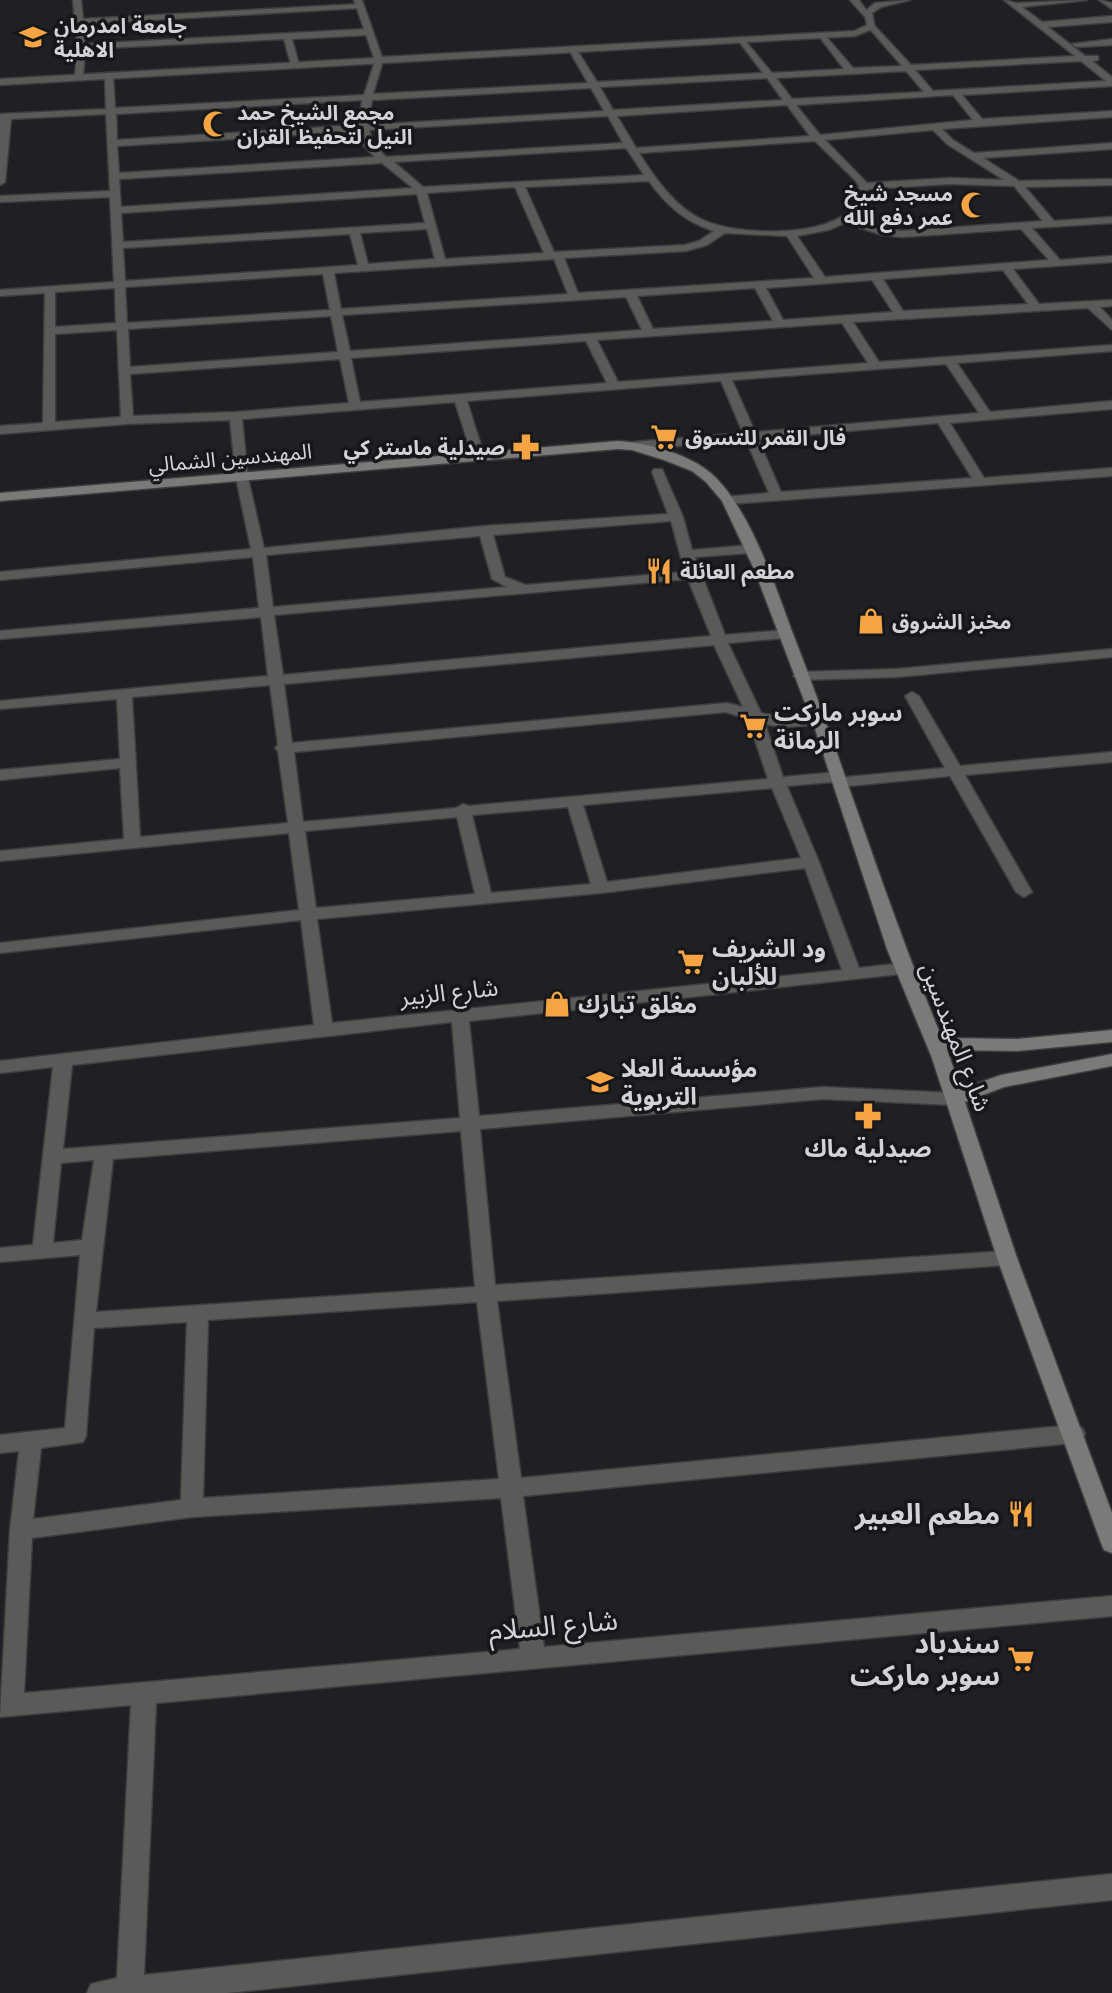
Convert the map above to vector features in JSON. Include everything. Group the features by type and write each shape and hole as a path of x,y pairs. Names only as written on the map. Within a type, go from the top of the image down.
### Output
{"main road":[{"name":"المهندسين الشمالي","path":"0,497 242,478 478,455 594,446 633,446 696,468 710,478 728,500 751,549"},
{"name":"شارع المهندسين","path":"751,549 839,779 904,969 936,1044 1007,1258 1112,1543"},
{"path":"936,1044 1028,1045 1112,1036"},
{"path":"954,1099 1001,1081 1112,1060"}],"street":[{"path":"77,0 81,47 79,77"},
{"path":"222,0 228,38"},
{"path":"854,0 868,15 872,26 930,94"},
{"path":"868,15 869,9 878,5 906,0"},
{"path":"1017,2 1083,0"},
{"path":"1017,2 1112,73"},
{"path":"79,22 359,3 379,61 367,99 364,128 371,150 421,190 441,261"},
{"path":"1046,25 1112,19"},
{"path":"1046,25 1076,44 1097,63 1112,82"},
{"path":"0,82 823,36 861,32 872,26"},
{"path":"81,47 368,32"},
{"path":"287,35 295,65"},
{"path":"823,36 850,71"},
{"path":"573,50 651,178 686,214 707,226 761,234 790,233 845,220 862,205 864,186 817,138 742,40"},
{"path":"1076,44 1112,42"},
{"path":"0,182 4,117 909,67 1097,63"},
{"path":"109,76 127,420"},
{"path":"113,143 1112,82"},
{"path":"954,91 980,122"},
{"path":"117,210 340,179 387,161 817,138 980,122 1112,114"},
{"path":"936,128 950,142 1016,183 1051,224"},
{"path":"972,156 1112,146"},
{"path":"115,176 340,179 421,190 651,178"},
{"path":"864,186 950,181 1073,185 1112,182"},
{"path":"519,184 574,296"},
{"path":"0,199 116,194"},
{"path":"845,220 893,234 1112,220"},
{"path":"118,245 431,226"},
{"path":"1024,226 1057,263"},
{"path":"0,293 328,272 441,261 554,257 695,247 723,229"},
{"path":"354,230 364,268"},
{"path":"790,233 822,281"},
{"path":"50,331 822,281 1112,259"},
{"path":"1006,267 1035,306"},
{"path":"328,272 355,406"},
{"path":"876,277 900,316"},
{"path":"759,285 780,324"},
{"path":"49,426 50,290"},
{"path":"629,292 650,334"},
{"path":"125,371 1035,306 1112,303"},
{"path":"1093,305 1112,327"},
{"path":"846,320 876,366"},
{"path":"590,338 614,386"},
{"path":"0,430 127,420 236,416 1112,348"},
{"path":"949,360 986,415"},
{"path":"725,377 777,497"},
{"path":"460,398 478,455"},
{"path":"633,446 1112,405"},
{"path":"236,416 242,478 259,554 283,748 310,914 324,1030"},
{"path":"941,418 979,481"},
{"path":"658,472 676,517 693,575 755,717 777,782 811,862 853,975"},
{"path":"728,500 1112,472"},
{"path":"0,576 259,554 485,530 676,517"},
{"path":"485,530 499,579 528,589"},
{"path":"686,554 751,549"},
{"path":"0,635 693,575"},
{"path":"0,705 785,634"},
{"path":"800,676 897,673 1112,653"},
{"path":"124,693 132,843"},
{"path":"912,696 1024,892"},
{"path":"283,748 727,707 774,722 817,719"},
{"path":"0,856 777,782 957,773 1112,757"},
{"path":"0,775 128,763"},
{"path":"574,802 601,888"},
{"path":"463,810 484,899"},
{"path":"0,948 310,914 601,888 811,862"},
{"name":"شارع الزبير","path":"0,1067 904,969"},
{"path":"460,1016 486,1293 509,1488 533,1656"},
{"path":"42,1251 63,1060"},
{"path":"52,1157 822,1093 954,1099"},
{"path":"0,1444 75,1436 91,1247 104,1154"},
{"path":"0,1255 91,1247"},
{"path":"85,1321 1007,1258"},
{"path":"192,1508 198,1313"},
{"path":"21,1530 192,1508 509,1488 1074,1434"},
{"path":"6,1705 30,1441"},
{"name":"شارع السلام","path":"6,1705 1112,1606"},
{"path":"130,1992 144,1691"},
{"path":"100,1993 130,1992 1112,1887"}],"place":[{"name":"جامعة امدرمان الاهلية","path":"33,37"},
{"name":"مجمع الشيخ حمد النيل لتحفيظ القران","path":"216,124"},
{"name":"مسجد شيخ عمر دفع الله","path":"974,205"},
{"name":"فال القمر للتسوق","path":"664,437"},
{"name":"صيدلية ماستر كي","path":"526,447"},
{"name":"مطعم العائلة","path":"659,571"},
{"name":"مخبز الشروق","path":"871,621"},
{"name":"سوبر ماركت الرمانة","path":"753,726"},
{"name":"ود الشريف للألبان","path":"691,962"},
{"name":"مغلق تبارك","path":"557,1004"},
{"name":"مؤسسة العلا التربوية","path":"600,1082"},
{"name":"صيدلية ماك","path":"868,1116"},
{"name":"مطعم العبير","path":"1021,1514"},
{"name":"سندباد سوبر ماركت","path":"1021,1659"}]}
